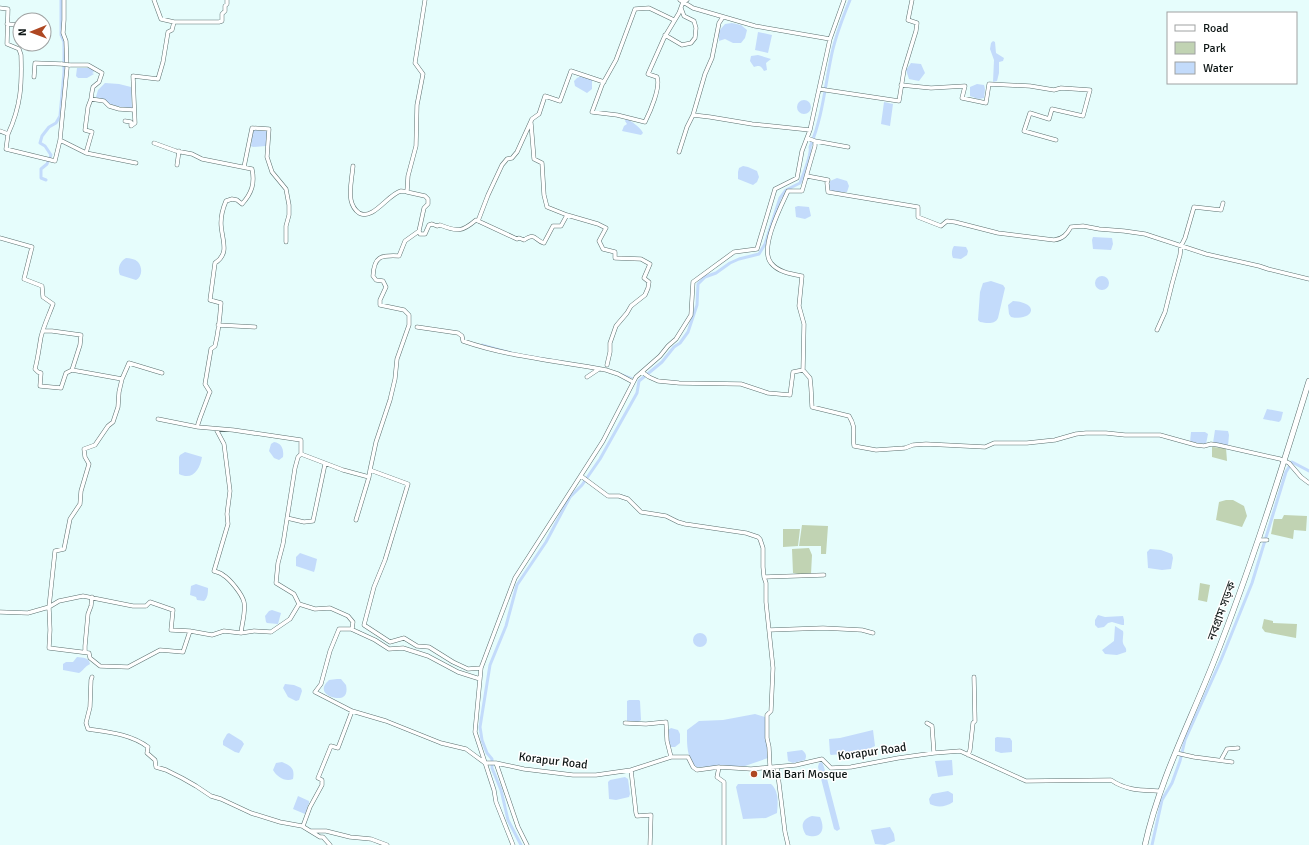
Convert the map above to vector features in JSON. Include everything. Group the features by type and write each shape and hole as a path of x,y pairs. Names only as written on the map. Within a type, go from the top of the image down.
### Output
{"main road":[{"name":"নবগ্রাম সড়ক","path":"1145,845 1154,809 1214,662 1246,575 1309,381"}],"street":[{"path":"0,8 8,10 7,44 19,49 21,55 22,72 19,106 16,118 8,134 6,149 55,161 60,140 67,68 66,41 63,33 64,0"},
{"path":"154,0 161,19 174,22 222,21 222,14 225,11 224,6 227,4 227,0"},
{"path":"407,192 408,176 416,146 418,106 422,74 415,63 425,0"},
{"path":"513,845 496,802 494,790 475,732 481,668 515,578 582,477 603,442 636,377 644,372 676,339 691,315 693,282 734,252 757,249 775,189 797,178 802,151 808,139 830,39 844,0"},
{"path":"819,89 899,101 904,70 916,31 917,23 908,20 912,0"},
{"path":"674,20 649,8 635,9 616,60 604,82 592,112 617,115 645,122 650,112 659,82 657,77 648,74 665,35 674,20 681,7 683,1 693,8 754,26 830,39"},
{"path":"665,35 682,45 691,43 696,38 694,21 684,16 681,7"},
{"path":"678,152 693,115 712,58 719,23 723,17"},
{"path":"125,121 131,122 131,126 134,123 133,76 158,79 163,62 168,32 172,30 174,22"},
{"path":"8,24 12,24"},
{"path":"34,77 35,63 88,65 102,73 99,82 93,87 88,107 84,130 92,132 86,153"},
{"path":"478,221 502,165 507,159 512,158 517,152 530,122 539,114 545,96 560,101 571,71 604,82"},
{"path":"901,85 931,88 966,86 962,98 986,103 989,84 1030,86 1054,90 1060,88 1090,90 1083,116 1052,109 1048,119 1030,113 1024,131 1056,140"},
{"path":"91,99 104,102 109,106 119,109 134,110"},
{"path":"693,115 752,124 810,130"},
{"path":"530,122 534,159 542,163 544,195 547,207 606,228 599,241 603,249 614,252 615,258 640,259 650,264 644,278 649,282 648,288 645,295 631,306 627,314 616,326 610,343 610,352 607,365"},
{"path":"244,167 252,128 269,129 267,157 272,172 286,189 289,205 286,226 286,242"},
{"path":"0,131 8,134"},
{"path":"808,139 848,147"},
{"path":"60,140 86,153 136,163"},
{"path":"815,141 815,146 802,191 788,191 775,220 766,248 767,257 770,263 775,267 790,274 802,276 799,306 804,324 803,370 810,378 812,407 849,416 854,422 855,426 853,436 854,446 876,450 898,449 913,445 926,444 985,447 994,443 1027,443 1055,440 1076,434 1100,432 1125,436 1160,435 1190,444 1204,446 1211,444 1218,445 1259,453 1284,460 1309,483"},
{"path":"154,143 192,154 202,159 252,169 254,181 248,197 242,204 237,200 232,199 226,201 221,218 224,255 215,263 210,300 221,303 216,341 215,346 211,349 205,384 210,392 198,424"},
{"path":"177,165 179,151"},
{"path":"353,166 350,184 351,201 357,212 368,214 376,210 391,196 402,191 425,196 428,199 428,204 424,208 419,231 405,242 399,256 383,256 378,259 374,266 373,276 376,280 383,281 386,287 380,300 380,304 404,310 409,314 409,325 397,359 395,379 390,400 376,442 369,477 356,520"},
{"path":"807,176 828,180 828,192 918,207 918,217 941,226 947,221 998,233 1054,240 1060,239 1071,227 1083,226 1141,233 1206,254 1309,279"},
{"path":"1157,330 1166,312 1181,246 1185,238 1194,207 1220,210 1223,203"},
{"path":"585,220 587,214"},
{"path":"419,231 420,234 425,234 429,226 432,224 457,230 470,226 476,220 517,238 524,240 530,236 534,236 540,242 544,243 553,226 561,226 567,215"},
{"path":"0,238 32,247 24,279 42,286 43,297 53,304 43,332 35,369 40,373 40,386 61,388 66,373 72,370 122,379"},
{"path":"218,324 255,328"},
{"path":"416,327 458,333 462,336 463,341 480,347 522,356 599,369 618,374 633,382"},
{"path":"43,332 52,331 81,335 80,345 72,370"},
{"path":"162,373 129,363 122,379 118,407 113,422 108,426 95,446 84,449 85,456 89,464 81,491 80,504 70,519 64,548 55,551 49,607 49,648 85,651 89,653 90,658 100,666 128,667 160,650 183,652 190,631"},
{"path":"587,377 599,369"},
{"path":"644,372 649,377 658,381 740,384 768,393 790,395 793,372 803,370"},
{"path":"158,420 301,440 301,454 298,457 295,468 283,544 278,563 276,583 294,594 299,604 315,608 330,608 348,616 353,622 351,628"},
{"path":"216,429 224,444 230,491 227,514 228,524 214,571 228,579 240,594 244,602 241,633"},
{"path":"301,454 326,464 369,477"},
{"path":"287,518 304,522 314,521 326,464"},
{"path":"370,470 408,484 386,560 374,587 364,625 390,642 404,638 417,646 429,647 453,662 468,669 481,668"},
{"path":"582,477 608,496 619,496 628,499 641,512 666,516 681,524 717,530 729,530 758,537 763,548 772,668 771,711 767,715 767,738 770,767"},
{"path":"1256,545 1260,540 1267,540"},
{"path":"764,577 824,575"},
{"path":"0,612 28,613 49,607 59,601 83,596 133,606 146,606 150,602 174,610 171,630 190,631 212,635 224,631 241,633 254,631 271,632 290,619 299,604"},
{"path":"85,651 88,614 92,598"},
{"path":"480,679 458,672 428,656 403,648 389,649 351,628 339,629 330,651 321,684 315,692 352,711 386,721 441,743 466,749 485,763"},
{"path":"769,630 823,628 873,632"},
{"path":"92,677 90,680 90,707 86,723 88,729 120,734 144,744 148,747 147,753 155,760 156,767 182,778 211,796 269,820 303,826 309,831 323,837 330,845"},
{"path":"968,755 970,750 973,723 975,721 974,677"},
{"path":"303,826 310,808 322,785 322,780 318,778 331,746 338,748 352,711"},
{"path":"625,724 666,722 670,757"},
{"path":"927,723 932,726 934,753"},
{"path":"1221,760 1227,749 1238,748"},
{"name":"Korapur Road","path":"485,763 573,775 596,775 631,770 670,757 688,757 694,768 697,770 718,767 751,769 777,767 796,765 822,759 831,768 934,753 960,751 1026,780 1111,780 1128,789 1161,791"},
{"path":"1176,753 1232,762"},
{"path":"493,763 518,827 527,845"},
{"path":"718,767 717,778 724,782 724,845"},
{"path":"777,767 788,845"},
{"path":"631,770 637,816 651,815 650,845"},
{"path":"309,831 326,831 350,837 371,839 387,845"}],"green space":[{"path":"1212,447 1226,448 1227,461 1212,457"},
{"path":"1233,500 1244,506 1247,516 1242,527 1216,520 1219,502"},
{"path":"1284,515 1307,516 1306,531 1294,530 1293,539 1271,534 1274,519 1282,519"},
{"path":"802,525 828,526 826,554 821,554 821,546 799,546"},
{"path":"783,529 800,529 798,546 783,547"},
{"path":"809,548 812,555 811,574 793,573 792,549"},
{"path":"1200,583 1210,585 1207,602 1198,600"},
{"path":"1264,619 1273,621 1273,623 1297,624 1296,638 1265,632 1262,628"}],"water":[{"path":"732,23 741,25 747,30 745,38 741,43 733,43 725,39 719,41 719,31 725,24"},
{"path":"758,32 772,35 768,53 755,50"},
{"path":"993,41 995,42 996,53 1004,58 1003,61 999,62 997,81 993,82 994,60 990,49"},
{"path":"758,55 771,59 766,63 767,70 764,71 759,66 754,67 750,61 751,56"},
{"path":"911,63 921,64 925,73 919,81 909,79 906,70"},
{"path":"77,68 92,69 94,72 92,73 94,74 87,78 78,78 76,76"},
{"path":"581,76 592,80 592,89 587,93 575,86 574,81"},
{"path":"105,83 131,87 132,108 113,105 96,97 98,90"},
{"path":"977,84 984,85 984,98 978,99 970,96 970,87"},
{"path":"801,100 807,100 811,104 811,110 807,114 801,114 797,110 797,104"},
{"path":"884,102 893,104 890,126 881,124"},
{"path":"626,119 636,125 643,133 641,135 622,131 624,126 627,124 625,121"},
{"path":"253,130 267,131 266,146 251,146"},
{"path":"743,166 757,171 759,177 757,182 753,185 738,179 739,168"},
{"path":"837,178 847,181 849,186 847,192 830,191 830,181"},
{"path":"795,207 809,207 811,216 805,219 796,217"},
{"path":"1093,237 1112,238 1113,244 1111,250 1093,249"},
{"path":"954,246 966,247 968,251 967,255 961,259 953,258 952,252"},
{"path":"126,258 131,258 140,264 141,275 138,279 136,280 120,275 120,265"},
{"path":"1099,276 1105,276 1109,280 1109,286 1105,290 1099,290 1095,286 1095,280"},
{"path":"991,281 1003,285 1005,288 998,318 993,323 980,322 978,320 980,292 983,283"},
{"path":"1013,301 1022,302 1028,305 1031,308 1029,315 1018,318 1011,317 1009,314 1008,305"},
{"path":"1267,409 1283,412 1281,420 1279,422 1263,419"},
{"path":"1215,430 1228,431 1228,446 1213,443"},
{"path":"1191,432 1205,432 1208,434 1206,444 1190,442"},
{"path":"274,442 281,445 283,449 283,457 279,460 274,458 269,451 271,444"},
{"path":"185,452 202,457 198,469 195,473 188,476 179,474 179,457"},
{"path":"1150,549 1161,550 1172,554 1173,558 1171,569 1162,570 1148,568 1147,552"},
{"path":"300,553 317,559 314,572 296,566 296,557"},
{"path":"196,584 208,588 207,597 204,601 197,600 196,597 190,595 191,586"},
{"path":"272,610 281,613 278,624 266,622 265,616"},
{"path":"1098,615 1105,617 1123,616 1124,625 1112,622 1108,623 1104,627 1098,628 1095,625 1095,620"},
{"path":"1115,626 1123,631 1123,644 1126,652 1117,655 1105,654 1102,650 1114,641"},
{"path":"697,633 703,633 707,637 707,643 703,647 697,647 693,643 693,637"},
{"path":"77,657 87,659 90,664 79,673 63,670 63,664 66,662 73,662"},
{"path":"341,679 346,685 345,695 340,698 328,695 325,693 324,689 329,680"},
{"path":"285,684 294,685 301,688 302,691 299,700 296,701 288,697 283,688"},
{"path":"627,701 640,701 641,720 638,722 627,722"},
{"path":"755,714 765,717 768,758 745,766 696,767 690,759 687,745 687,730 699,721 723,720"},
{"path":"671,728 678,730 680,734 680,743 675,747 671,747 669,743 668,730"},
{"path":"873,730 875,746 854,753 830,754 829,739 840,738"},
{"path":"229,733 242,741 244,744 239,753 223,745 223,741"},
{"path":"995,738 1010,738 1012,741 1012,752 1001,753 995,751"},
{"path":"802,750 806,755 805,760 793,763 788,761 787,752"},
{"path":"952,760 953,775 938,777 935,761"},
{"path":"282,762 292,768 293,779 287,780 282,778 273,770 276,763"},
{"path":"822,762 840,829 837,831 834,829 818,767 819,763"},
{"path":"625,777 628,779 629,797 616,800 609,799 608,782 610,780"},
{"path":"738,784 771,784 777,794 777,813 766,818 743,819 736,787"},
{"path":"948,791 953,794 953,802 942,806 930,804 929,799 932,794"},
{"path":"298,796 309,801 305,814 293,809"},
{"path":"812,816 820,817 822,822 822,830 819,835 806,835 803,829 804,821"},
{"path":"890,827 894,834 895,841 885,845 875,844 871,830"}],"waterway":[{"path":"46,180 41,178 41,169 47,164 51,155 45,146 40,143 42,136 49,127 56,123 60,116 64,72 64,42 61,35 61,0"},
{"path":"521,845 508,820 501,790 492,768 492,759 487,753 482,740 480,727 490,665 506,626 517,585 546,542 570,497 582,485 600,459 637,393 639,381 662,362 688,332 697,305 698,284 705,277 716,273 730,263 759,254 765,244 780,198 786,190 800,183 809,159 810,147 821,112 834,46 850,0"},
{"path":"482,344 518,354"},
{"path":"525,355 603,368"},
{"path":"619,373 633,378"},
{"path":"1152,845 1162,800 1172,783 1180,761 1185,740 1221,660 1252,583 1286,472 1292,462 1309,471"}],"place":[{"name":"Mia Bari Mosque","path":"754,774"}]}
